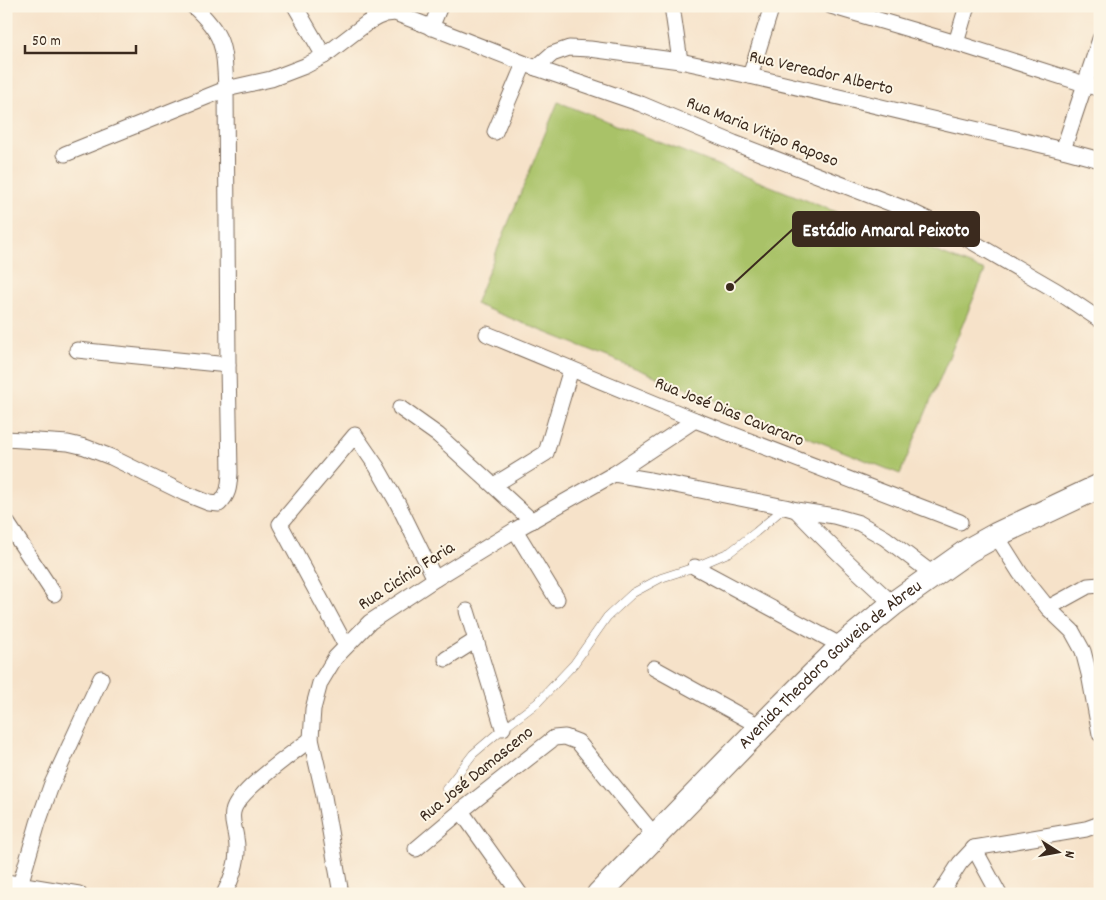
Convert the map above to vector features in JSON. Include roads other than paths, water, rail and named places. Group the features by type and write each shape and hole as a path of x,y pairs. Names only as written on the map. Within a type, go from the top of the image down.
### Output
{"main road":[{"name":"Avenida Theodoro Gouveia de Abreu","path":"600,894 842,646 893,604 970,550 996,535 1100,486"}],"street":[{"path":"6,438 68,443 86,447 209,503 219,504 225,497 229,487 229,480 226,89 224,56 217,33 209,21 193,6"},
{"path":"65,154 226,89 287,74 324,56 295,6"},
{"path":"430,28 440,6"},
{"path":"672,6 680,61"},
{"path":"750,76 772,6"},
{"path":"831,6 956,43 1092,87"},
{"path":"956,43 967,6"},
{"name":"Rua Maria Vitipo Raposo","path":"324,56 367,23 386,14 395,14 530,66 641,104 734,143 908,210 964,236 1057,291 1100,320"},
{"path":"1063,150 1092,87 1100,39"},
{"name":"Rua Vereador Alberto","path":"530,66 552,54 569,48 590,48 680,61 1100,160"},
{"path":"495,132 530,66"},
{"name":"Rua José Dias Cavararo","path":"487,334 695,420 960,522"},
{"path":"77,350 228,365"},
{"path":"494,485 546,453 571,369"},
{"path":"400,408 438,435 532,520"},
{"name":"Rua Cicínio Faria","path":"341,894 323,791 311,739 313,709 320,683 335,658 370,622 435,579 532,520 614,474 695,420"},
{"path":"346,646 280,524 355,435 398,504 435,579"},
{"path":"614,474 834,516 859,523 885,538 934,575"},
{"path":"791,508 893,604"},
{"path":"6,521 54,594"},
{"path":"516,530 557,599"},
{"path":"996,535 1020,574 1048,608 1072,631 1083,651 1100,734"},
{"path":"696,567 842,646"},
{"path":"1048,608 1088,586 1100,585"},
{"path":"467,611 503,728"},
{"path":"446,659 476,640"},
{"path":"654,668 761,727"},
{"path":"79,894 13,884 51,786 101,678"},
{"name":"Rua José Damasceno","path":"416,849 554,738 565,737 578,742 655,836"},
{"path":"224,894 235,869 237,841 232,821 233,811 237,802 250,787 311,739"},
{"path":"461,812 520,894"},
{"path":"940,894 960,863 974,848 1086,829 1100,824"},
{"path":"974,848 998,894"}],"lane":[{"path":"446,789 474,754 503,728 537,703 574,664 608,617 632,592 661,578 696,567 730,552 791,508"}],"place":[{"name":"Estádio Amaral Peixoto","path":"730,287"}]}
